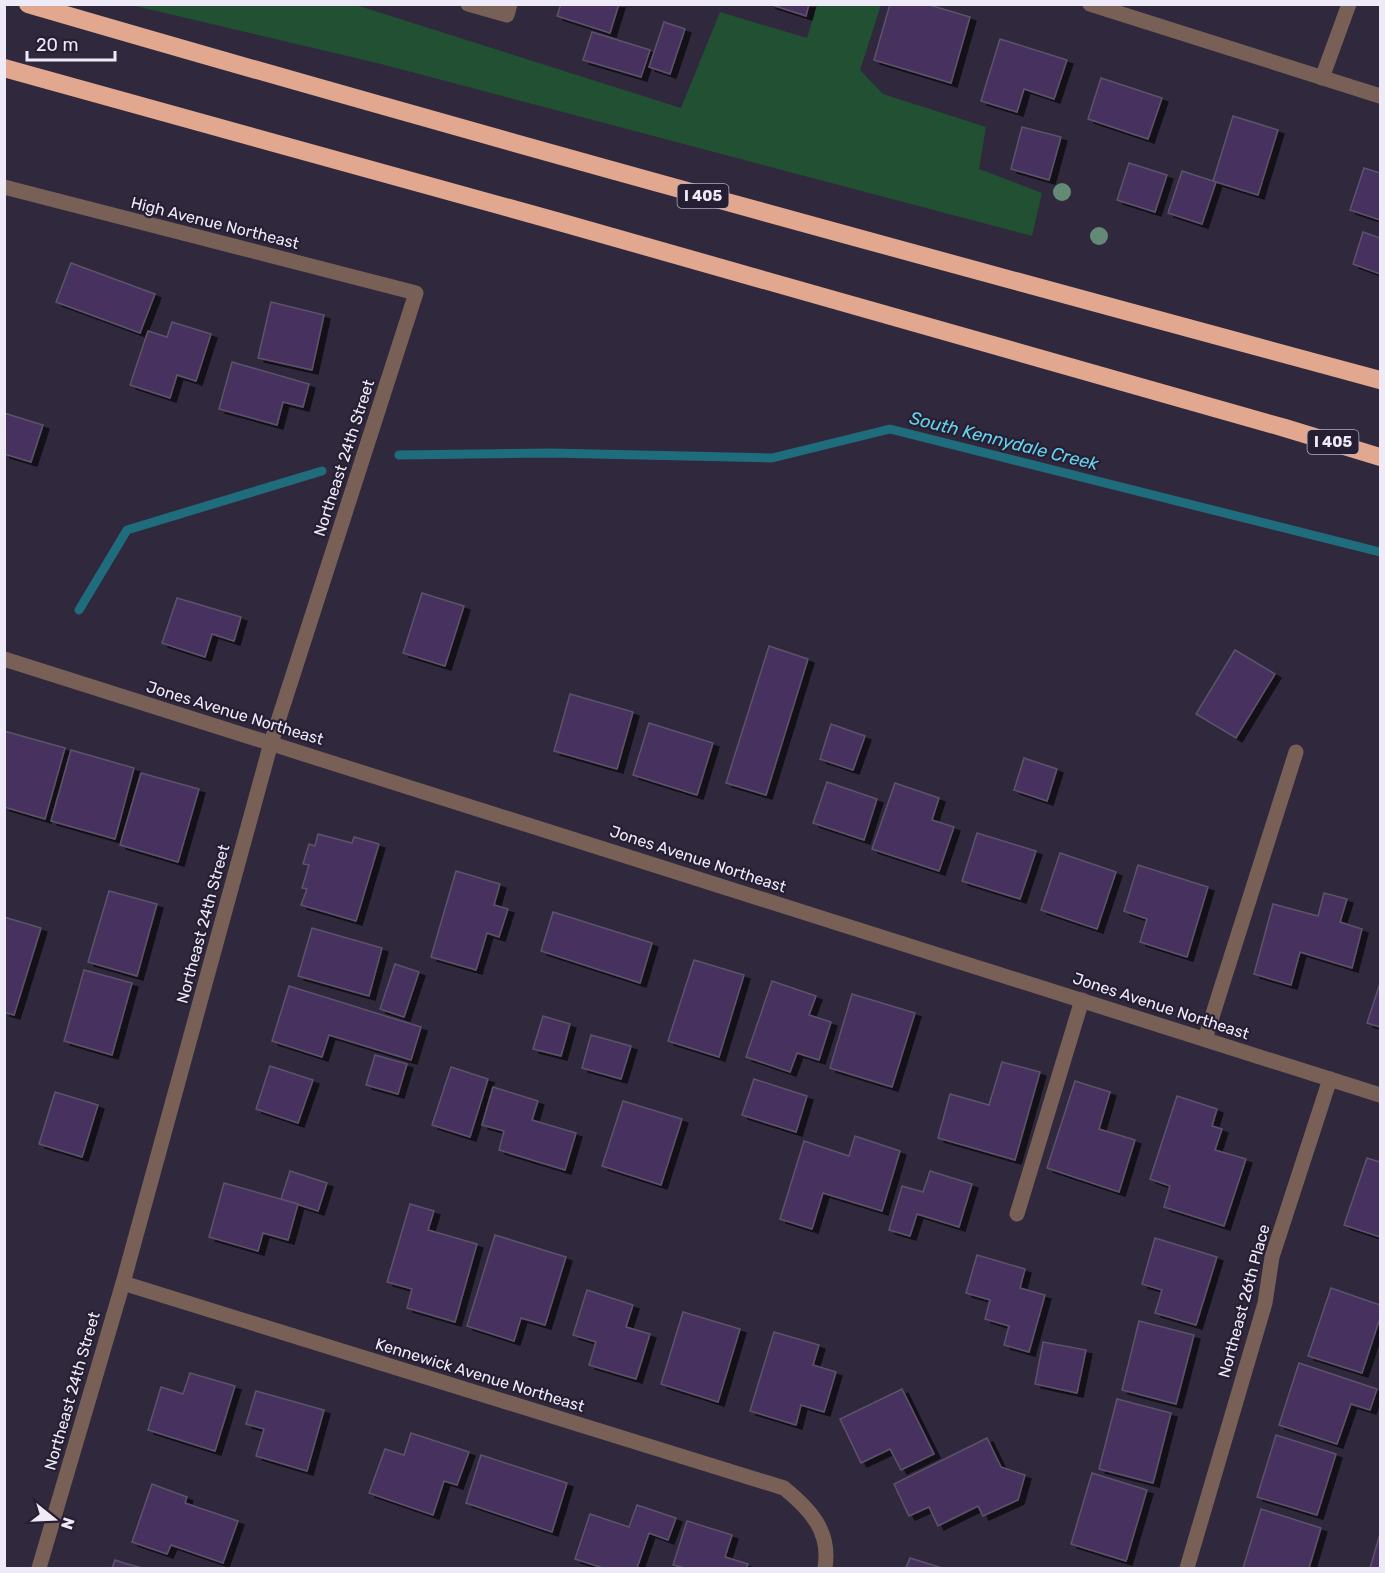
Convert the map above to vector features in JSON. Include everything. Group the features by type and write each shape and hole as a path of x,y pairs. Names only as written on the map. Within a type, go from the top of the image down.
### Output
{"highway":[{"name":"I 405","path":"28,4 876,244 1380,380"},
{"name":"I 405","path":"4,68 1285,428 1380,458"}],"street":[{"path":"468,4 509,10"},
{"path":"1090,4 1380,96"},
{"path":"1322,78 1349,4"},
{"name":"High Avenue Northeast","path":"4,187 417,293"},
{"name":"Northeast 24th Street","path":"39,1569 123,1283 271,743 417,293"},
{"name":"Jones Avenue Northeast","path":"4,659 1380,1095"},
{"path":"1205,1039 1296,752"},
{"path":"1017,1214 1082,1000"},
{"name":"Northeast 26th Place","path":"1187,1569 1265,1304 1272,1257 1330,1079"},
{"name":"Kennewick Avenue Northeast","path":"123,1283 784,1488 801,1502 815,1519 826,1541 825,1569"}],"green space":[{"path":"131,5 356,5 681,108 720,12 807,38 817,5 881,5 860,70 883,94 986,127 979,169 1042,193 1032,236 381,64"}],"building":[{"path":"561,4 619,4 610,33 557,16"},
{"path":"769,4 809,4 806,16"},
{"path":"890,4 926,4 970,17 951,83 874,60"},
{"path":"664,22 685,29 670,74 649,67"},
{"path":"592,32 650,50 641,77 583,60"},
{"path":"1000,39 1067,60 1054,99 1024,89 1017,112 981,101"},
{"path":"1101,78 1162,98 1148,139 1088,119"},
{"path":"1233,116 1278,130 1258,195 1213,181"},
{"path":"1022,127 1061,137 1049,180 1011,169"},
{"path":"1129,163 1167,175 1155,212 1117,200"},
{"path":"1364,168 1380,173 1380,220 1350,210"},
{"path":"1182,171 1216,182 1202,224 1168,213"},
{"path":"1363,232 1380,238 1380,274 1353,264"},
{"path":"71,263 155,294 140,333 56,302"},
{"path":"271,302 324,315 312,370 258,358"},
{"path":"172,322 211,334 196,381 177,375 170,398 130,385 148,331 167,337"},
{"path":"232,362 309,384 303,407 283,402 277,425 219,409"},
{"path":"4,413 43,425 31,462 4,454"},
{"path":"422,593 464,606 445,666 403,653"},
{"path":"177,598 241,617 234,641 212,634 205,657 162,643"},
{"path":"769,646 808,659 766,795 726,783"},
{"path":"1235,650 1275,674 1236,738 1196,714"},
{"path":"570,694 633,712 617,769 554,751"},
{"path":"649,723 713,743 697,795 633,775"},
{"path":"831,724 865,736 853,770 820,759"},
{"path":"4,731 65,748 45,819 4,807"},
{"path":"71,750 134,768 115,839 51,821"},
{"path":"1024,758 1057,769 1047,801 1014,790"},
{"path":"141,773 199,789 178,862 120,845"},
{"path":"827,782 877,799 864,840 813,823"},
{"path":"895,783 939,798 932,820 954,827 939,871 872,849"},
{"path":"977,833 1036,851 1020,899 962,881"},
{"path":"318,834 352,843 354,837 379,844 356,921 301,905 307,889 302,888 309,865 303,864 309,844 315,846"},
{"path":"1060,853 1116,872 1097,929 1041,910"},
{"path":"1138,865 1208,887 1187,957 1140,942 1147,919 1124,911"},
{"path":"456,871 500,884 494,905 508,909 499,937 487,933 476,970 431,957"},
{"path":"109,891 157,904 137,976 88,962"},
{"path":"1324,893 1347,899 1340,922 1362,929 1352,968 1300,952 1291,985 1254,974 1273,904 1318,916"},
{"path":"553,912 652,943 640,983 541,951"},
{"path":"4,917 41,928 14,1015 4,1012"},
{"path":"312,928 382,948 369,996 298,976"},
{"path":"694,960 744,975 719,1057 668,1041"},
{"path":"395,964 419,972 404,1017 380,1009"},
{"path":"84,970 132,983 112,1055 64,1041"},
{"path":"772,981 816,996 809,1015 831,1022 819,1060 797,1053 790,1072 746,1057"},
{"path":"1380,983 1380,1027 1367,1023"},
{"path":"289,986 421,1027 411,1060 329,1035 322,1057 272,1041"},
{"path":"852,994 915,1013 892,1087 830,1068"},
{"path":"543,1016 570,1024 561,1056 533,1049"},
{"path":"591,1035 631,1046 621,1079 582,1068"},
{"path":"375,1055 407,1064 398,1094 366,1085"},
{"path":"1002,1062 1040,1072 1015,1160 938,1138 950,1094 989,1105"},
{"path":"270,1066 313,1080 298,1123 256,1109"},
{"path":"451,1067 488,1079 470,1137 432,1125"},
{"path":"754,1079 807,1096 796,1132 742,1115"},
{"path":"1075,1081 1110,1092 1099,1129 1135,1140 1119,1192 1047,1168"},
{"path":"493,1087 538,1101 532,1120 576,1133 565,1170 499,1150 504,1131 482,1125"},
{"path":"55,1092 98,1105 82,1157 39,1144"},
{"path":"1177,1096 1217,1109 1212,1126 1222,1129 1215,1150 1246,1159 1224,1226 1164,1207 1170,1186 1150,1179"},
{"path":"623,1101 682,1119 661,1185 602,1166"},
{"path":"855,1136 900,1151 882,1211 823,1193 812,1229 780,1219 804,1141 849,1156"},
{"path":"1367,1158 1380,1162 1380,1237 1344,1225"},
{"path":"290,1171 327,1183 318,1211 281,1199"},
{"path":"930,1171 972,1184 959,1227 917,1214 910,1236 889,1230 902,1186 923,1192"},
{"path":"224,1183 298,1204 288,1240 263,1233 258,1251 209,1237"},
{"path":"410,1204 434,1211 428,1230 477,1244 455,1322 407,1308 412,1289 387,1282"},
{"path":"495,1235 566,1257 545,1325 521,1318 514,1341 467,1326"},
{"path":"1155,1238 1217,1257 1196,1325 1155,1313 1162,1290 1142,1284"},
{"path":"977,1255 1025,1269 1020,1288 1045,1295 1029,1352 1004,1345 1009,1326 985,1319 990,1300 966,1293"},
{"path":"1331,1288 1380,1305 1380,1318 1362,1373 1308,1356"},
{"path":"587,1290 633,1305 626,1327 650,1334 636,1379 589,1365 596,1342 573,1335"},
{"path":"683,1312 740,1329 718,1402 661,1384"},
{"path":"1139,1321 1194,1335 1176,1404 1122,1390"},
{"path":"774,1332 819,1345 813,1365 836,1372 824,1412 801,1405 796,1425 750,1411"},
{"path":"1043,1342 1086,1350 1077,1393 1035,1384"},
{"path":"1299,1363 1377,1389 1370,1410 1351,1404 1337,1444 1279,1425"},
{"path":"190,1373 235,1386 215,1451 148,1430 161,1387 183,1394"},
{"path":"902,1389 934,1454 901,1470 890,1449 861,1463 840,1419"},
{"path":"256,1391 324,1410 307,1471 256,1456 264,1429 246,1424"},
{"path":"1117,1399 1171,1413 1153,1483 1099,1469"},
{"path":"411,1433 469,1452 457,1485 444,1481 433,1515 369,1493 385,1449 404,1455"},
{"path":"1276,1435 1336,1454 1317,1515 1257,1497"},
{"path":"987,1438 1001,1467 1025,1475 1018,1500 983,1516 978,1506 938,1526 929,1507 909,1516 894,1484"},
{"path":"481,1455 567,1483 552,1532 466,1503"},
{"path":"1092,1473 1147,1490 1126,1561 1071,1544"},
{"path":"152,1484 187,1497 185,1503 238,1521 223,1563 171,1545 167,1554 132,1542"},
{"path":"637,1505 676,1518 668,1540 649,1533 637,1568 603,1568 575,1559 590,1514 629,1527"},
{"path":"1261,1509 1321,1528 1309,1568 1243,1568"},
{"path":"687,1521 732,1535 725,1557 748,1564 746,1568 685,1568 673,1565"},
{"path":"1380,1534 1380,1568 1370,1568"},
{"path":"910,1558 942,1568 906,1568"},
{"path":"115,1560 124,1563 142,1568 112,1568"}],"waterway":[{"name":"South Kennydale Creek","path":"399,455 551,453 772,458 890,429 1380,552"},
{"name":"South Kennydale Creek","path":"79,610 127,530 322,471"}]}
